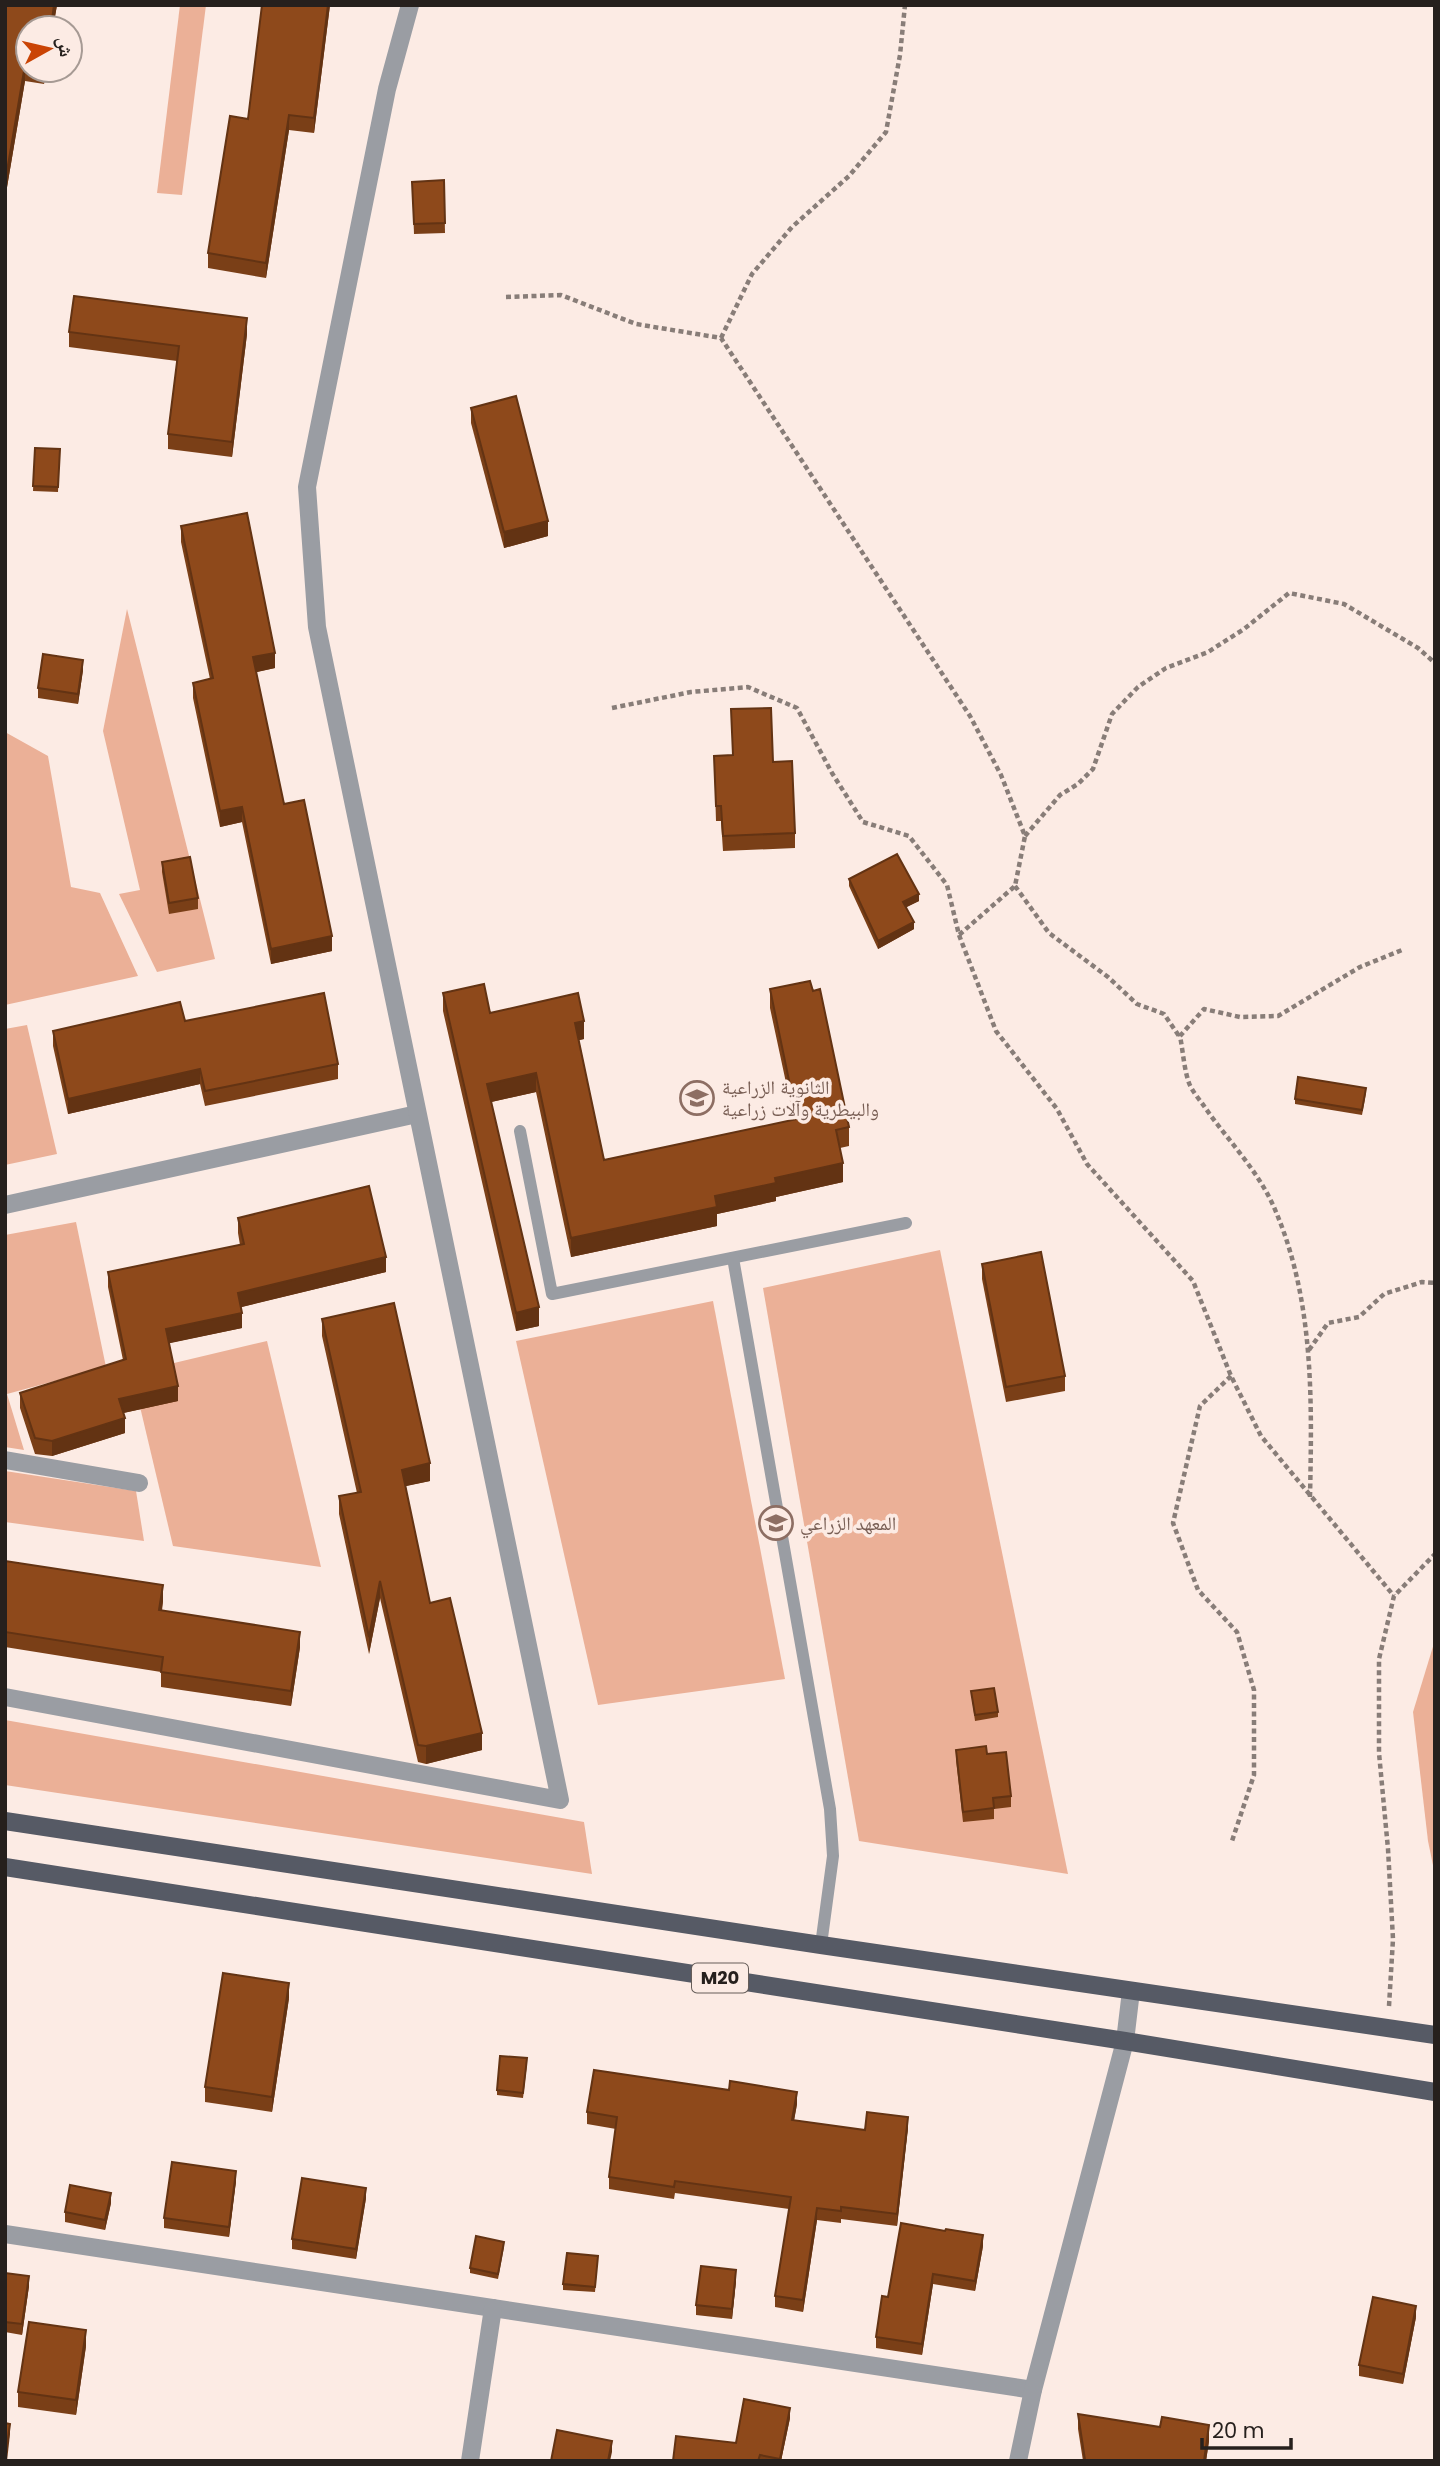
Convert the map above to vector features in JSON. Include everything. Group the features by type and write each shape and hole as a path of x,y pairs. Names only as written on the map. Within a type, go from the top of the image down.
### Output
{"main road":[{"path":"5,1821 1435,2035"},
{"name":"M20","path":"5,1867 1125,2041 1435,2092"}],"street":[{"path":"5,1697 559,1800 317,627 307,487 387,89 410,5"},
{"path":"5,1205 417,1114"},
{"path":"5,1460 139,1483"},
{"path":"1018,2461 1033,2390 1125,2041 1131,1991"},
{"path":"5,2234 1033,2390"},
{"path":"470,2461 493,2308"}],"lane":[{"path":"520,1131 552,1294 906,1223"},
{"path":"733,1258 830,1809 833,1856 821,1945"}],"path":[{"path":"721,338 752,274 792,227 849,176 886,132 900,55 905,5"},
{"path":"506,297 561,295 636,324 721,338 970,716 1001,775 1025,836"},
{"path":"959,935 1015,886 1025,836 1060,795 1078,784 1093,769 1112,714 1138,687 1166,668 1208,652 1244,629 1289,593 1344,604 1418,648 1435,663"},
{"path":"612,708 691,692 748,687 797,708 832,773 863,822 909,836 947,885 959,935 996,1031 1057,1109 1087,1164 1193,1281 1231,1376 1261,1436 1394,1596"},
{"path":"1015,886 1049,933 1108,977 1137,1004 1164,1014 1180,1036 1189,1084 1247,1162 1276,1210 1301,1291 1308,1351 1311,1419 1310,1498"},
{"path":"1180,1036 1204,1010 1240,1017 1278,1016 1360,967 1402,950"},
{"path":"1308,1351 1328,1323 1359,1317 1384,1294 1422,1283 1435,1283"},
{"path":"1231,1376 1200,1406 1173,1522 1198,1590 1237,1632 1254,1690 1254,1775 1232,1841"},
{"path":"1388,2027 1393,1939 1379,1753 1379,1659 1394,1596 1435,1554"}],"shaded area":[{"path":"180,5 206,5 182,195 157,193"},
{"path":"127,609 215,959 157,972 119,894 140,890 103,731"},
{"path":"5,732 48,756 71,887 100,893 138,976 5,1005"},
{"path":"27,1025 57,1154 5,1165 5,1029"},
{"path":"76,1222 106,1367 7,1394 24,1450 5,1447 5,1235"},
{"path":"940,1250 1068,1874 859,1841 763,1288"},
{"path":"713,1301 785,1679 598,1705 516,1341"},
{"path":"267,1341 321,1567 173,1546 132,1373"},
{"path":"5,1471 136,1491 144,1541 5,1522"},
{"path":"1435,1640 1435,1875 1428,1841 1413,1712"},
{"path":"5,1720 584,1822 592,1874 5,1785"}],"building":[{"path":"5,5 54,5 53,14 14,14 14,84 22,84 5,183"},
{"path":"262,5 328,5 314,118 289,115 266,263 208,253 230,116 248,119"},
{"path":"444,180 445,223 414,224 412,182"},
{"path":"74,296 247,318 232,442 168,434 179,346 69,332"},
{"path":"516,396 548,521 504,532 471,408"},
{"path":"35,448 60,449 58,487 33,486"},
{"path":"247,513 275,653 253,657 284,804 304,800 332,936 271,949 242,807 220,811 193,683 213,678 181,526"},
{"path":"43,654 83,660 78,694 38,688"},
{"path":"771,708 773,762 792,761 795,833 723,836 721,806 716,806 714,756 733,755 731,709"},
{"path":"897,854 919,894 903,902 914,922 878,941 849,879"},
{"path":"190,857 198,898 169,903 162,862"},
{"path":"810,981 813,991 820,989 849,1127 836,1130 843,1163 775,1178 776,1183 715,1196 717,1207 571,1238 536,1073 487,1084 539,1307 516,1313 443,993 484,984 490,1013 578,993 584,1021 575,1023 604,1160 797,1119 770,989"},
{"path":"324,993 338,1064 205,1091 200,1069 68,1099 53,1031 180,1002 185,1021"},
{"path":"1298,1077 1366,1088 1362,1110 1295,1099"},
{"path":"369,1186 386,1257 238,1293 242,1313 166,1329 178,1386 119,1399 125,1418 52,1441 35,1438 20,1393 126,1359 108,1272 244,1244 238,1218"},
{"path":"1041,1252 1065,1376 1006,1387 982,1264"},
{"path":"394,1303 430,1463 402,1470 430,1603 450,1598 482,1733 426,1746 418,1745 380,1581 369,1637 339,1496 361,1492 322,1319"},
{"path":"5,1561 163,1585 159,1610 300,1632 291,1691 161,1672 163,1657 5,1632"},
{"path":"994,1688 998,1712 975,1715 971,1691"},
{"path":"986,1746 987,1754 1006,1752 1011,1796 993,1798 994,1808 963,1812 956,1750"},
{"path":"223,1973 289,1983 272,2097 205,2087"},
{"path":"500,2056 527,2058 523,2093 497,2090"},
{"path":"594,2070 729,2090 730,2081 797,2092 792,2120 865,2130 867,2112 908,2117 897,2214 841,2207 841,2211 817,2208 803,2300 775,2296 791,2197 675,2181 674,2187 609,2177 617,2117 587,2112"},
{"path":"172,2162 236,2171 229,2227 164,2218"},
{"path":"302,2178 366,2188 356,2249 292,2239"},
{"path":"70,2185 111,2193 105,2220 65,2212"},
{"path":"901,2223 983,2235 975,2281 933,2274 922,2344 876,2337 882,2296 888,2297"},
{"path":"476,2236 504,2242 498,2274 470,2268"},
{"path":"567,2253 598,2256 595,2287 563,2284"},
{"path":"701,2266 736,2270 732,2309 696,2305"},
{"path":"5,2273 29,2276 22,2324 5,2322"},
{"path":"1373,2297 1416,2306 1403,2374 1359,2365"},
{"path":"29,2322 86,2330 76,2400 18,2392"},
{"path":"744,2399 790,2408 780,2459 760,2455 758,2461 673,2461 676,2436 736,2443"},
{"path":"1078,2414 1160,2427 1162,2417 1209,2425 1204,2461 1085,2460"},
{"path":"5,2423 10,2424 5,2460"},
{"path":"557,2430 612,2441 608,2461 551,2461"}],"place":[{"name":"الثانوية الزراعية والبيطرية وآلات زراعية","path":"697,1098"},
{"name":"المعهد الزراعي","path":"776,1523"}]}
